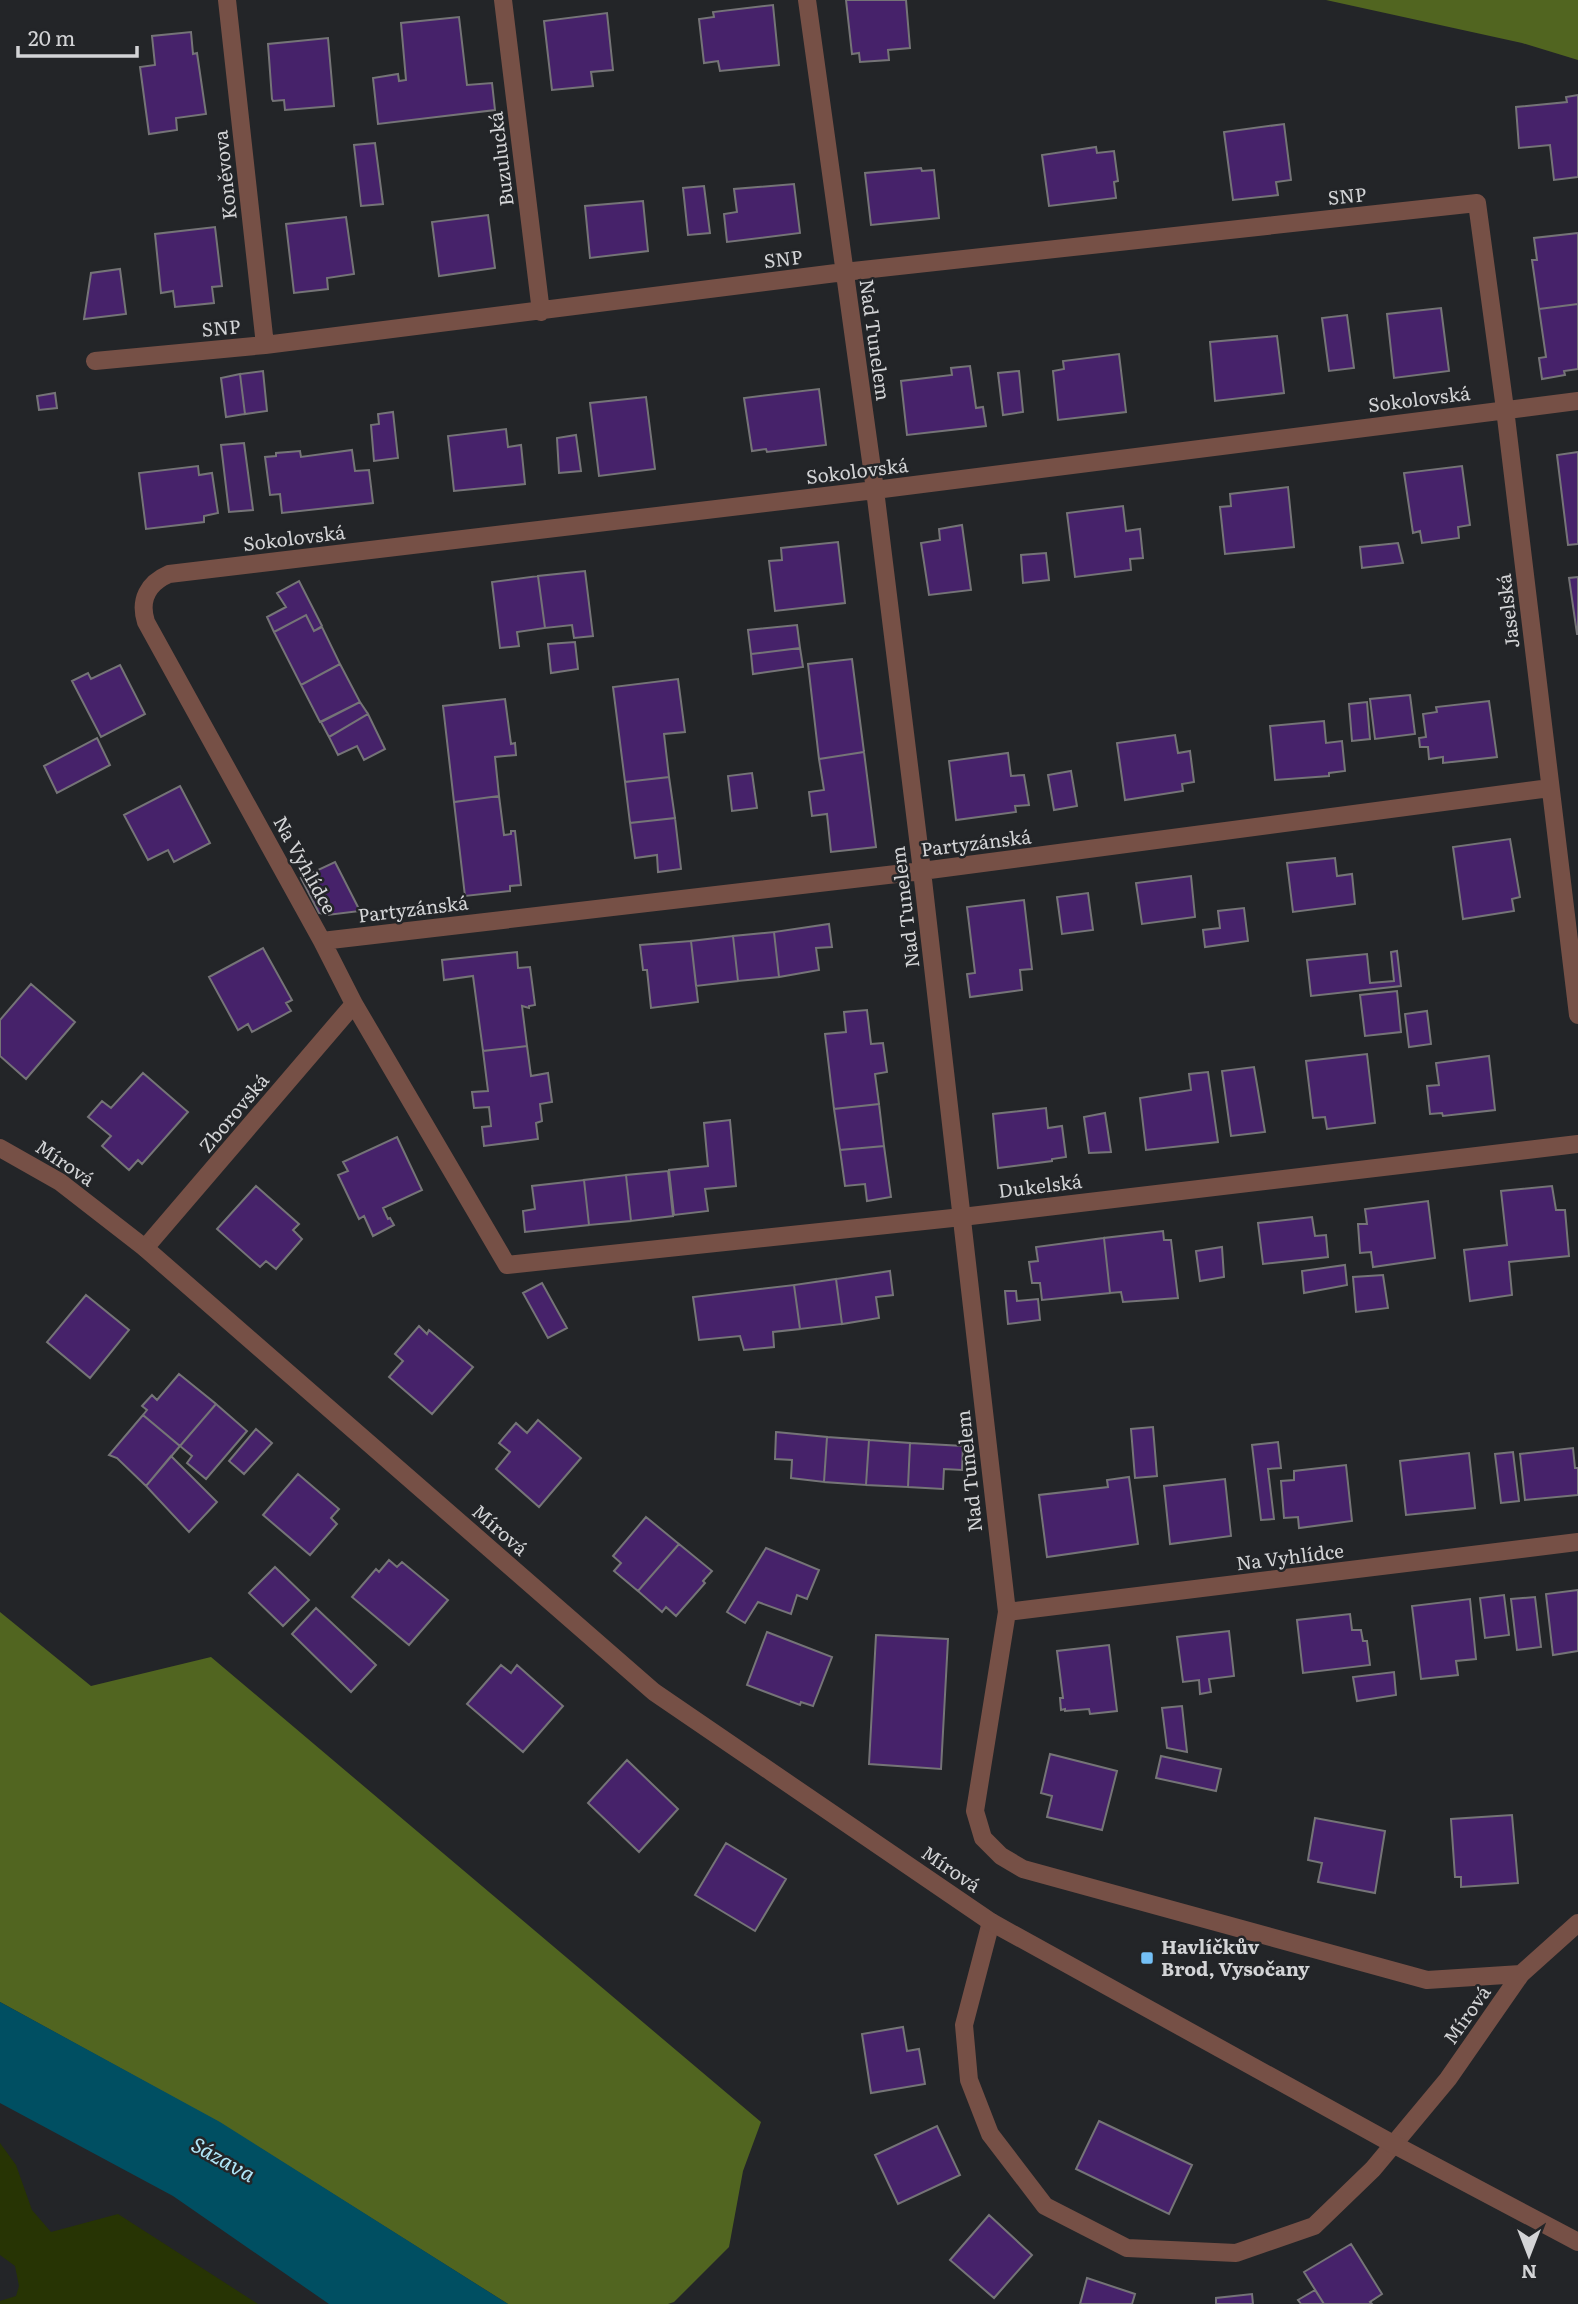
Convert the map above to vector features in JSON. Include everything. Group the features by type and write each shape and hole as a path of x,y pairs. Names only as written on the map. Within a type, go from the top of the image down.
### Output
{"street":[{"name":"Koněvova","path":"227,0 265,345"},
{"name":"Buzulucká","path":"503,0 541,312"},
{"name":"Nad Tunelem","path":"807,0 875,490 922,871 1007,1612 975,1811"},
{"name":"SNP","path":"95,361 265,345 844,272 1477,203"},
{"name":"Jaselská","path":"1477,203 1505,409 1578,1015"},
{"name":"Sokolovská","path":"147,592 156,580 174,573 875,490 1578,401"},
{"name":"Na Vyhlídce","path":"147,592 143,607 146,622 323,941 354,1004 507,1265"},
{"name":"Partyzánská","path":"323,941 922,871 1550,788"},
{"name":"Zborovská","path":"145,1248 354,1004"},
{"name":"Dukelská","path":"507,1265 962,1217 1578,1144"},
{"name":"Mírová","path":"0,1147 60,1182 145,1248 654,1692 991,1922 1393,2144 1578,2242"},
{"name":"Na Vyhlídce","path":"1007,1612 1578,1542"},
{"name":"Mírová","path":"975,1811 983,1838 1001,1856 1023,1869 1427,1980 1521,1974"},
{"name":"Mírová","path":"991,1922 964,2025 969,2080 990,2134 1045,2206 1127,2248 1236,2253 1314,2226 1373,2169 1448,2079 1521,1974 1578,1923"}],"green space":[{"path":"1326,0 1578,0 1578,60 1522,43"},
{"path":"0,1612 91,1686 211,1657 761,2122 743,2171 729,2247 674,2302 668,2304 508,2304 220,2123 0,2002"},
{"path":"0,2143 16,2165 32,2210 51,2232 118,2214 258,2304 0,2304 0,2301 16,2296 19,2286 15,2266 0,2255"}],"water":[{"name":"Sázava","path":"0,2002 220,2122 508,2304 329,2304 173,2196 0,2103"}],"building":[{"path":"846,0 906,0 910,48 888,50 889,60 860,62 859,53 852,54"},
{"path":"773,5 779,65 720,71 718,61 704,63 699,19 714,17 713,12"},
{"path":"607,13 613,70 591,72 593,86 552,90 544,21"},
{"path":"459,17 467,85 492,83 495,110 378,124 373,78 398,74 399,81 406,80 401,23"},
{"path":"191,32 193,54 197,53 206,114 176,118 177,130 149,134 140,67 155,65 152,36"},
{"path":"328,38 334,106 285,110 284,100 272,99 268,44"},
{"path":"1578,95 1578,177 1554,180 1550,145 1519,148 1516,107 1567,102 1566,97"},
{"path":"1284,124 1291,180 1276,182 1278,195 1233,200 1224,132"},
{"path":"375,143 383,204 361,206 354,145"},
{"path":"1096,147 1097,153 1114,151 1118,181 1114,182 1116,198 1049,206 1042,155"},
{"path":"921,168 922,171 934,170 939,218 871,225 865,173"},
{"path":"794,184 800,233 727,242 724,214 737,212 734,189"},
{"path":"704,186 710,233 688,235 683,188"},
{"path":"643,201 648,251 590,258 585,206"},
{"path":"488,215 495,268 439,276 432,222"},
{"path":"346,217 354,274 327,278 328,289 294,293 286,224"},
{"path":"215,227 222,286 212,287 214,303 175,307 173,291 161,293 155,234"},
{"path":"1578,233 1578,304 1539,309 1532,260 1537,260 1534,238"},
{"path":"120,269 126,314 84,319 91,273"},
{"path":"1578,304 1578,369 1564,371 1565,375 1542,379 1539,358 1546,357 1539,309"},
{"path":"1441,308 1449,371 1394,378 1387,314"},
{"path":"1347,315 1354,368 1329,371 1322,318"},
{"path":"1277,336 1284,393 1215,401 1210,342"},
{"path":"1119,354 1126,412 1058,420 1053,371 1064,369 1063,361"},
{"path":"970,366 976,408 983,407 986,426 907,435 901,381 952,375 951,368"},
{"path":"263,371 267,411 245,414 240,374"},
{"path":"1019,371 1023,412 1003,415 998,373"},
{"path":"240,374 245,414 226,417 221,378"},
{"path":"819,389 826,445 767,452 766,449 752,451 744,398"},
{"path":"55,393 57,408 39,410 37,396"},
{"path":"646,397 655,469 599,476 590,403"},
{"path":"393,412 398,458 374,461 371,425 379,424 378,414"},
{"path":"506,429 508,447 521,445 525,484 454,491 448,436"},
{"path":"576,435 581,471 559,473 557,438"},
{"path":"244,443 253,510 229,512 221,445"},
{"path":"352,450 355,471 369,470 373,503 282,513 280,494 270,495 265,457 300,451 301,457"},
{"path":"1578,452 1578,544 1568,545 1557,455"},
{"path":"198,466 199,475 212,473 218,513 204,516 204,522 146,529 139,473"},
{"path":"1462,466 1470,525 1458,527 1459,538 1422,543 1420,531 1413,533 1404,473"},
{"path":"1288,487 1294,547 1225,554 1220,507 1231,506 1230,494"},
{"path":"1123,506 1126,531 1140,529 1143,558 1130,559 1131,570 1075,577 1067,513"},
{"path":"962,525 971,590 929,595 921,543 940,540 939,529"},
{"path":"838,542 845,603 775,611 769,561 782,560 781,548"},
{"path":"1398,543 1403,563 1362,568 1360,547"},
{"path":"1046,553 1049,580 1023,583 1021,555"},
{"path":"585,571 593,636 574,638 572,625 545,628 538,576"},
{"path":"538,576 545,628 517,632 519,646 500,648 492,582"},
{"path":"1578,577 1578,634 1577,634 1569,578"},
{"path":"299,581 322,626 314,631 306,615 274,632 267,617 286,607 277,593"},
{"path":"306,615 314,631 322,627 340,664 301,685 274,632"},
{"path":"797,625 800,648 751,654 748,630"},
{"path":"575,642 578,669 551,673 548,644"},
{"path":"800,648 803,667 753,674 751,654"},
{"path":"852,659 864,752 819,759 808,664"},
{"path":"340,664 360,702 320,722 301,685"},
{"path":"120,665 145,714 101,737 72,681 88,673 91,679"},
{"path":"678,679 685,732 664,734 669,777 625,782 613,687"},
{"path":"1410,695 1415,734 1375,739 1370,699"},
{"path":"505,699 511,744 515,743 516,755 495,757 499,796 454,802 443,706"},
{"path":"1489,701 1497,757 1443,763 1443,757 1429,759 1428,747 1420,747 1419,738 1426,737 1423,714 1437,712 1436,707"},
{"path":"360,702 368,714 329,737 321,722"},
{"path":"1367,702 1370,739 1352,741 1349,704"},
{"path":"368,714 385,749 364,760 357,746 338,755 329,737"},
{"path":"1324,721 1326,743 1342,741 1345,771 1329,773 1329,776 1275,780 1270,726"},
{"path":"1175,735 1178,753 1190,751 1194,782 1182,784 1183,791 1125,800 1117,743"},
{"path":"97,738 110,765 57,793 44,766"},
{"path":"864,752 876,847 831,852 827,814 812,816 809,792 824,790 819,759"},
{"path":"1008,753 1011,776 1024,775 1029,805 1015,806 1016,812 956,820 949,761"},
{"path":"1071,771 1077,806 1054,810 1048,775"},
{"path":"752,773 757,808 732,811 728,776"},
{"path":"669,777 675,818 630,823 625,782"},
{"path":"180,786 210,843 174,862 168,850 148,860 124,815"},
{"path":"499,796 504,835 515,831 521,885 510,886 510,891 465,896 454,802"},
{"path":"675,818 681,869 658,872 657,855 635,858 630,823"},
{"path":"1510,839 1520,897 1512,899 1514,911 1463,919 1453,847"},
{"path":"1335,858 1337,876 1352,874 1355,904 1293,912 1287,863"},
{"path":"335,862 360,911 327,915 319,913 301,878"},
{"path":"1191,876 1195,917 1142,924 1136,883"},
{"path":"1088,893 1093,930 1062,934 1057,897"},
{"path":"1024,900 1032,969 1020,970 1022,990 970,997 967,974 975,973 967,907"},
{"path":"1244,908 1248,941 1205,947 1203,930 1220,928 1218,911"},
{"path":"829,924 832,947 816,948 819,970 779,977 774,932"},
{"path":"774,932 779,977 738,981 733,936"},
{"path":"733,936 738,981 696,986 691,941"},
{"path":"691,941 698,1002 651,1008 647,970 643,970 640,945"},
{"path":"263,948 292,1000 286,1003 291,1011 252,1032 248,1024 238,1030 209,977"},
{"path":"1397,951 1401,986 1311,996 1307,960 1367,954 1370,983 1394,981 1391,952"},
{"path":"517,952 518,968 530,967 535,1005 529,1008 522,1006 527,1046 483,1051 473,976 444,980 442,960"},
{"path":"31,984 75,1022 26,1079 0,1056 0,1020"},
{"path":"1397,991 1401,1032 1365,1036 1360,995"},
{"path":"867,1010 871,1044 883,1043 887,1072 875,1074 879,1104 834,1109 825,1034 846,1032 844,1012"},
{"path":"1427,1011 1431,1044 1409,1047 1405,1014"},
{"path":"527,1046 531,1076 548,1073 552,1102 540,1104 542,1121 536,1123 538,1139 484,1146 482,1127 491,1126 489,1107 474,1108 472,1092 488,1091 483,1051"},
{"path":"1367,1054 1375,1123 1327,1129 1325,1117 1313,1118 1306,1061"},
{"path":"1489,1056 1495,1110 1443,1116 1442,1113 1430,1114 1427,1086 1439,1085 1436,1063"},
{"path":"1254,1067 1265,1132 1231,1136 1222,1071"},
{"path":"1208,1072 1218,1142 1146,1150 1140,1098 1191,1090 1189,1074"},
{"path":"143,1073 188,1112 142,1164 138,1160 129,1170 102,1146 111,1136 88,1117 102,1101 111,1108"},
{"path":"879,1104 884,1146 840,1150 834,1109"},
{"path":"1046,1108 1048,1128 1062,1126 1066,1157 998,1168 993,1114"},
{"path":"1105,1113 1111,1152 1089,1153 1084,1117"},
{"path":"730,1120 736,1186 705,1189 708,1211 674,1215 669,1170 708,1166 704,1123"},
{"path":"397,1137 422,1190 383,1208 394,1225 373,1236 364,1216 359,1219 338,1175 348,1171 343,1162"},
{"path":"884,1146 891,1197 867,1201 865,1184 845,1186 840,1150"},
{"path":"668,1171 673,1216 631,1221 626,1175"},
{"path":"626,1175 631,1221 589,1225 584,1180"},
{"path":"584,1180 589,1225 525,1232 523,1211 535,1209 532,1186"},
{"path":"256,1186 299,1224 293,1230 302,1239 276,1269 266,1261 260,1267 217,1229"},
{"path":"1552,1186 1556,1210 1565,1210 1569,1256 1509,1262 1512,1295 1470,1301 1464,1250 1507,1245 1501,1191"},
{"path":"1428,1201 1435,1258 1373,1267 1371,1252 1360,1253 1358,1224 1367,1224 1365,1209"},
{"path":"1312,1217 1315,1236 1326,1235 1328,1257 1263,1264 1258,1223"},
{"path":"1163,1231 1164,1240 1171,1240 1178,1298 1123,1302 1121,1292 1110,1293 1104,1238"},
{"path":"1104,1238 1110,1293 1042,1300 1040,1283 1032,1283 1029,1262 1038,1261 1036,1247"},
{"path":"1222,1247 1224,1277 1200,1281 1196,1251"},
{"path":"1345,1265 1347,1285 1304,1293 1302,1271"},
{"path":"890,1271 893,1295 876,1297 879,1318 842,1324 836,1279"},
{"path":"1383,1275 1388,1308 1356,1312 1353,1277"},
{"path":"836,1279 842,1324 800,1329 794,1285"},
{"path":"542,1283 567,1328 548,1338 523,1293"},
{"path":"794,1285 800,1329 773,1332 774,1347 744,1350 740,1336 699,1340 693,1297"},
{"path":"1005,1291 1016,1291 1017,1301 1038,1299 1040,1320 1008,1324"},
{"path":"86,1295 129,1330 90,1378 47,1342"},
{"path":"419,1326 427,1334 429,1330 473,1367 432,1414 389,1377 403,1361 395,1354"},
{"path":"179,1374 216,1404 180,1446 143,1415 147,1410 142,1406 152,1395 157,1400"},
{"path":"216,1404 247,1431 206,1479 187,1463 192,1456 180,1446"},
{"path":"143,1415 180,1446 146,1486 117,1458 109,1455"},
{"path":"538,1420 581,1458 539,1507 496,1469 510,1452 499,1443 516,1423 527,1433"},
{"path":"1153,1427 1157,1476 1135,1478 1131,1429"},
{"path":"256,1429 272,1443 244,1474 229,1461"},
{"path":"776,1432 827,1437 824,1482 791,1478 792,1460 775,1459"},
{"path":"827,1437 869,1440 866,1485 824,1482"},
{"path":"869,1440 910,1443 908,1487 866,1485"},
{"path":"1278,1442 1281,1468 1268,1469 1274,1519 1261,1520 1252,1445"},
{"path":"910,1443 963,1446 962,1470 944,1469 943,1489 908,1487"},
{"path":"1573,1448 1575,1468 1578,1468 1578,1495 1525,1500 1520,1454"},
{"path":"1513,1452 1519,1501 1501,1503 1495,1454"},
{"path":"1469,1453 1475,1508 1406,1515 1400,1461"},
{"path":"171,1456 217,1502 189,1532 146,1486"},
{"path":"1346,1465 1352,1521 1299,1528 1298,1517 1284,1518 1281,1481 1294,1480 1294,1471"},
{"path":"298,1474 339,1509 331,1518 337,1524 310,1555 263,1515"},
{"path":"1129,1477 1138,1544 1047,1557 1039,1495 1108,1487 1107,1480"},
{"path":"1225,1479 1231,1536 1170,1544 1164,1486"},
{"path":"646,1517 679,1544 638,1591 614,1571 621,1563 613,1556"},
{"path":"679,1544 712,1571 676,1616 666,1607 662,1612 638,1591"},
{"path":"766,1548 819,1570 807,1599 797,1595 791,1614 758,1602 745,1623 727,1612"},
{"path":"389,1560 397,1567 402,1562 448,1600 409,1645 352,1597 376,1569 379,1572"},
{"path":"275,1567 309,1600 283,1626 249,1593"},
{"path":"1578,1590 1578,1651 1553,1655 1546,1594"},
{"path":"1504,1595 1509,1635 1485,1638 1480,1598"},
{"path":"1535,1597 1541,1647 1517,1650 1511,1599"},
{"path":"1470,1599 1476,1659 1456,1661 1458,1675 1421,1679 1412,1606"},
{"path":"316,1608 376,1665 351,1692 292,1634"},
{"path":"1350,1614 1352,1630 1361,1630 1363,1641 1367,1641 1370,1665 1303,1673 1297,1620"},
{"path":"1229,1631 1234,1676 1209,1679 1211,1692 1200,1694 1199,1680 1183,1682 1177,1637"},
{"path":"767,1632 832,1657 813,1706 801,1702 800,1705 747,1685"},
{"path":"876,1635 948,1639 941,1769 869,1764"},
{"path":"1109,1645 1117,1711 1090,1714 1089,1709 1061,1710 1060,1698 1063,1698 1057,1651"},
{"path":"501,1665 511,1673 517,1665 563,1706 523,1752 467,1704"},
{"path":"1394,1672 1396,1695 1357,1701 1353,1677"},
{"path":"1182,1706 1187,1752 1167,1748 1162,1708"},
{"path":"1050,1754 1117,1771 1102,1830 1047,1817 1052,1796 1041,1793"},
{"path":"1161,1756 1221,1769 1216,1791 1156,1778"},
{"path":"627,1760 678,1809 639,1852 588,1803"},
{"path":"1512,1815 1518,1883 1461,1887 1461,1877 1455,1877 1451,1819"},
{"path":"1315,1818 1385,1831 1375,1893 1318,1882 1322,1863 1308,1860"},
{"path":"726,1843 786,1879 755,1931 695,1895"},
{"path":"903,2027 907,2051 919,2049 925,2084 871,2093 862,2034"},
{"path":"1099,2121 1192,2165 1169,2214 1076,2169"},
{"path":"937,2126 960,2175 898,2204 875,2155"},
{"path":"989,2215 1032,2255 994,2298 950,2260"},
{"path":"1351,2244 1382,2294 1370,2302 1372,2304 1324,2304 1304,2272"},
{"path":"1087,2278 1135,2294 1132,2304 1080,2304"},
{"path":"1315,2290 1324,2304 1301,2304 1298,2300"},
{"path":"1252,2294 1253,2304 1216,2304 1216,2298"}],"place":[{"name":"Havlíčkův Brod, Vysočany","path":"1147,1958"}]}
